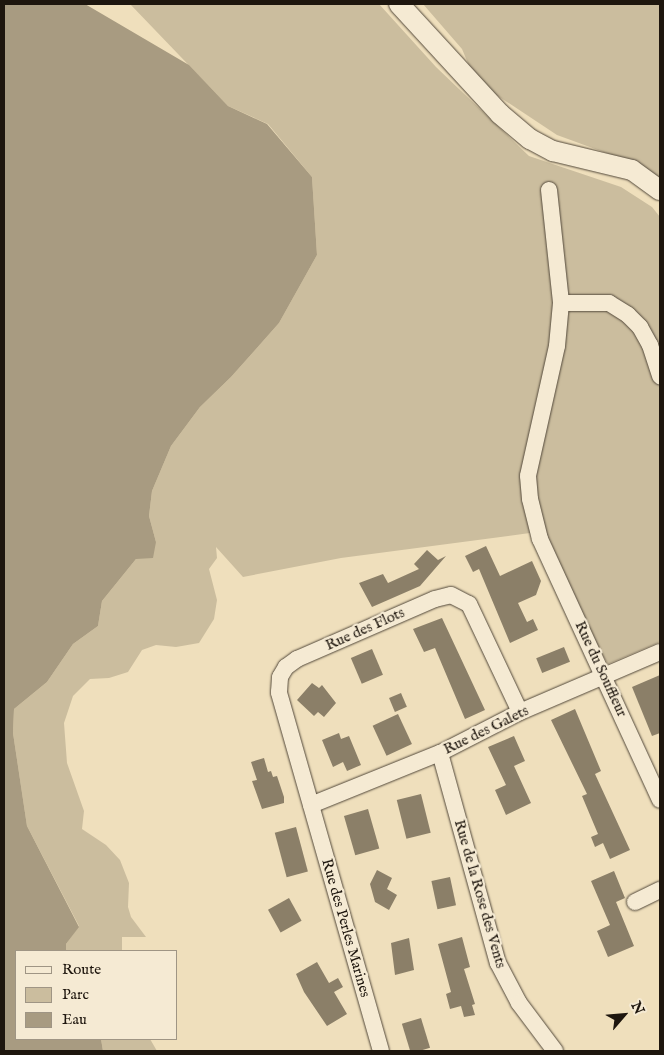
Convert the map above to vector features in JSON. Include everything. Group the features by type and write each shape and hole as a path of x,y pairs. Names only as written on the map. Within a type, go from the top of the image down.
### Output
{"street":[{"path":"400,4 500,114 530,139 553,151 632,170 660,190"},
{"name":"Rue du Souffleur","path":"549,190 561,303 557,346 528,476 540,539 605,675 660,800"},
{"path":"561,303 609,303 628,314 640,327 650,345 660,376"},
{"name":"Rue des Flots","path":"312,805 279,692 282,671 297,659 440,597 458,596 473,612 520,712"},
{"name":"Rue des Galets","path":"312,805 440,753 520,712 660,652"},
{"name":"Rue de la Rose des Vents","path":"440,753 498,963 518,1003 555,1051"},
{"name":"Rue des Perles Marines","path":"312,805 381,1051"},
{"path":"635,902 660,890"}],"green space":[{"path":"130,4 379,4 436,67 529,156 621,187 652,207 660,217 660,642 608,664 530,533 341,558 243,577 216,547 217,558 209,569 217,600 214,619 199,643 176,647 156,645 142,650 128,672 109,678 90,679 73,696 64,723 67,763 84,811 82,829 106,845 120,860 129,883 128,907 131,917 146,937 122,937 122,950 66,950 66,944 79,926 27,826 13,733 14,709 47,682 73,644 98,626 102,601 136,559 156,542 149,516 152,491 171,446 200,407 231,377 279,323 317,255 312,177 268,124 228,106"},
{"path":"423,4 660,4 660,179 609,154 557,135 495,94 470,68 462,49"},
{"path":"101,1040 151,1040 157,1051 103,1051"}],"water":[{"path":"4,4 85,4 189,65 228,106 267,124 312,177 317,255 279,323 231,377 200,407 171,446 152,491 149,516 156,542 153,558 136,559 102,601 98,626 73,644 47,682 14,709 13,733 27,826 79,927 66,944 66,950 15,950 15,1040 101,1040 103,1051 4,1051"}],"building":[{"path":"486,546 500,576 532,561 541,581 536,595 518,603 527,622 533,619 538,630 510,643 479,569 473,572 465,556"},
{"path":"427,550 438,560 446,556 420,586 372,607 359,583 383,574 388,583 419,569 414,564"},
{"path":"442,618 485,710 465,719 435,648 424,652 413,629"},
{"path":"564,647 570,662 542,673 536,658"},
{"path":"372,649 383,675 362,684 351,658"},
{"path":"660,675 660,733 652,736 632,687"},
{"path":"312,683 319,688 322,685 336,703 324,717 318,712 314,716 297,700"},
{"path":"401,693 407,707 395,712 389,698"},
{"path":"575,709 601,771 595,774 630,850 610,859 603,843 595,847 591,837 598,834 582,796 587,794 551,720"},
{"path":"398,714 412,744 387,756 373,726"},
{"path":"339,733 341,739 349,736 361,765 347,771 343,762 333,767 322,740"},
{"path":"514,736 525,761 514,766 531,803 506,815 495,790 506,785 488,747"},
{"path":"264,758 268,772 271,771 273,777 277,776 284,797 284,803 262,809 252,781 257,780 251,762"},
{"path":"421,794 431,833 406,839 397,800"},
{"path":"368,809 379,848 355,855 344,816"},
{"path":"296,827 308,871 287,877 275,833"},
{"path":"377,870 392,878 387,889 397,895 389,910 375,902 370,884"},
{"path":"614,871 625,898 616,902 634,946 608,957 597,931 610,925 591,881"},
{"path":"450,877 456,905 437,909 431,881"},
{"path":"289,898 302,921 281,932 268,910"},
{"path":"462,937 470,967 464,969 475,1004 472,1005 475,1015 464,1017 461,1006 450,1009 446,994 451,992 438,944"},
{"path":"409,938 414,970 395,975 391,943"},
{"path":"317,962 329,983 338,978 343,987 334,992 347,1014 327,1026 304,992 296,974"},
{"path":"421,1018 430,1048 410,1051 402,1024"}]}
